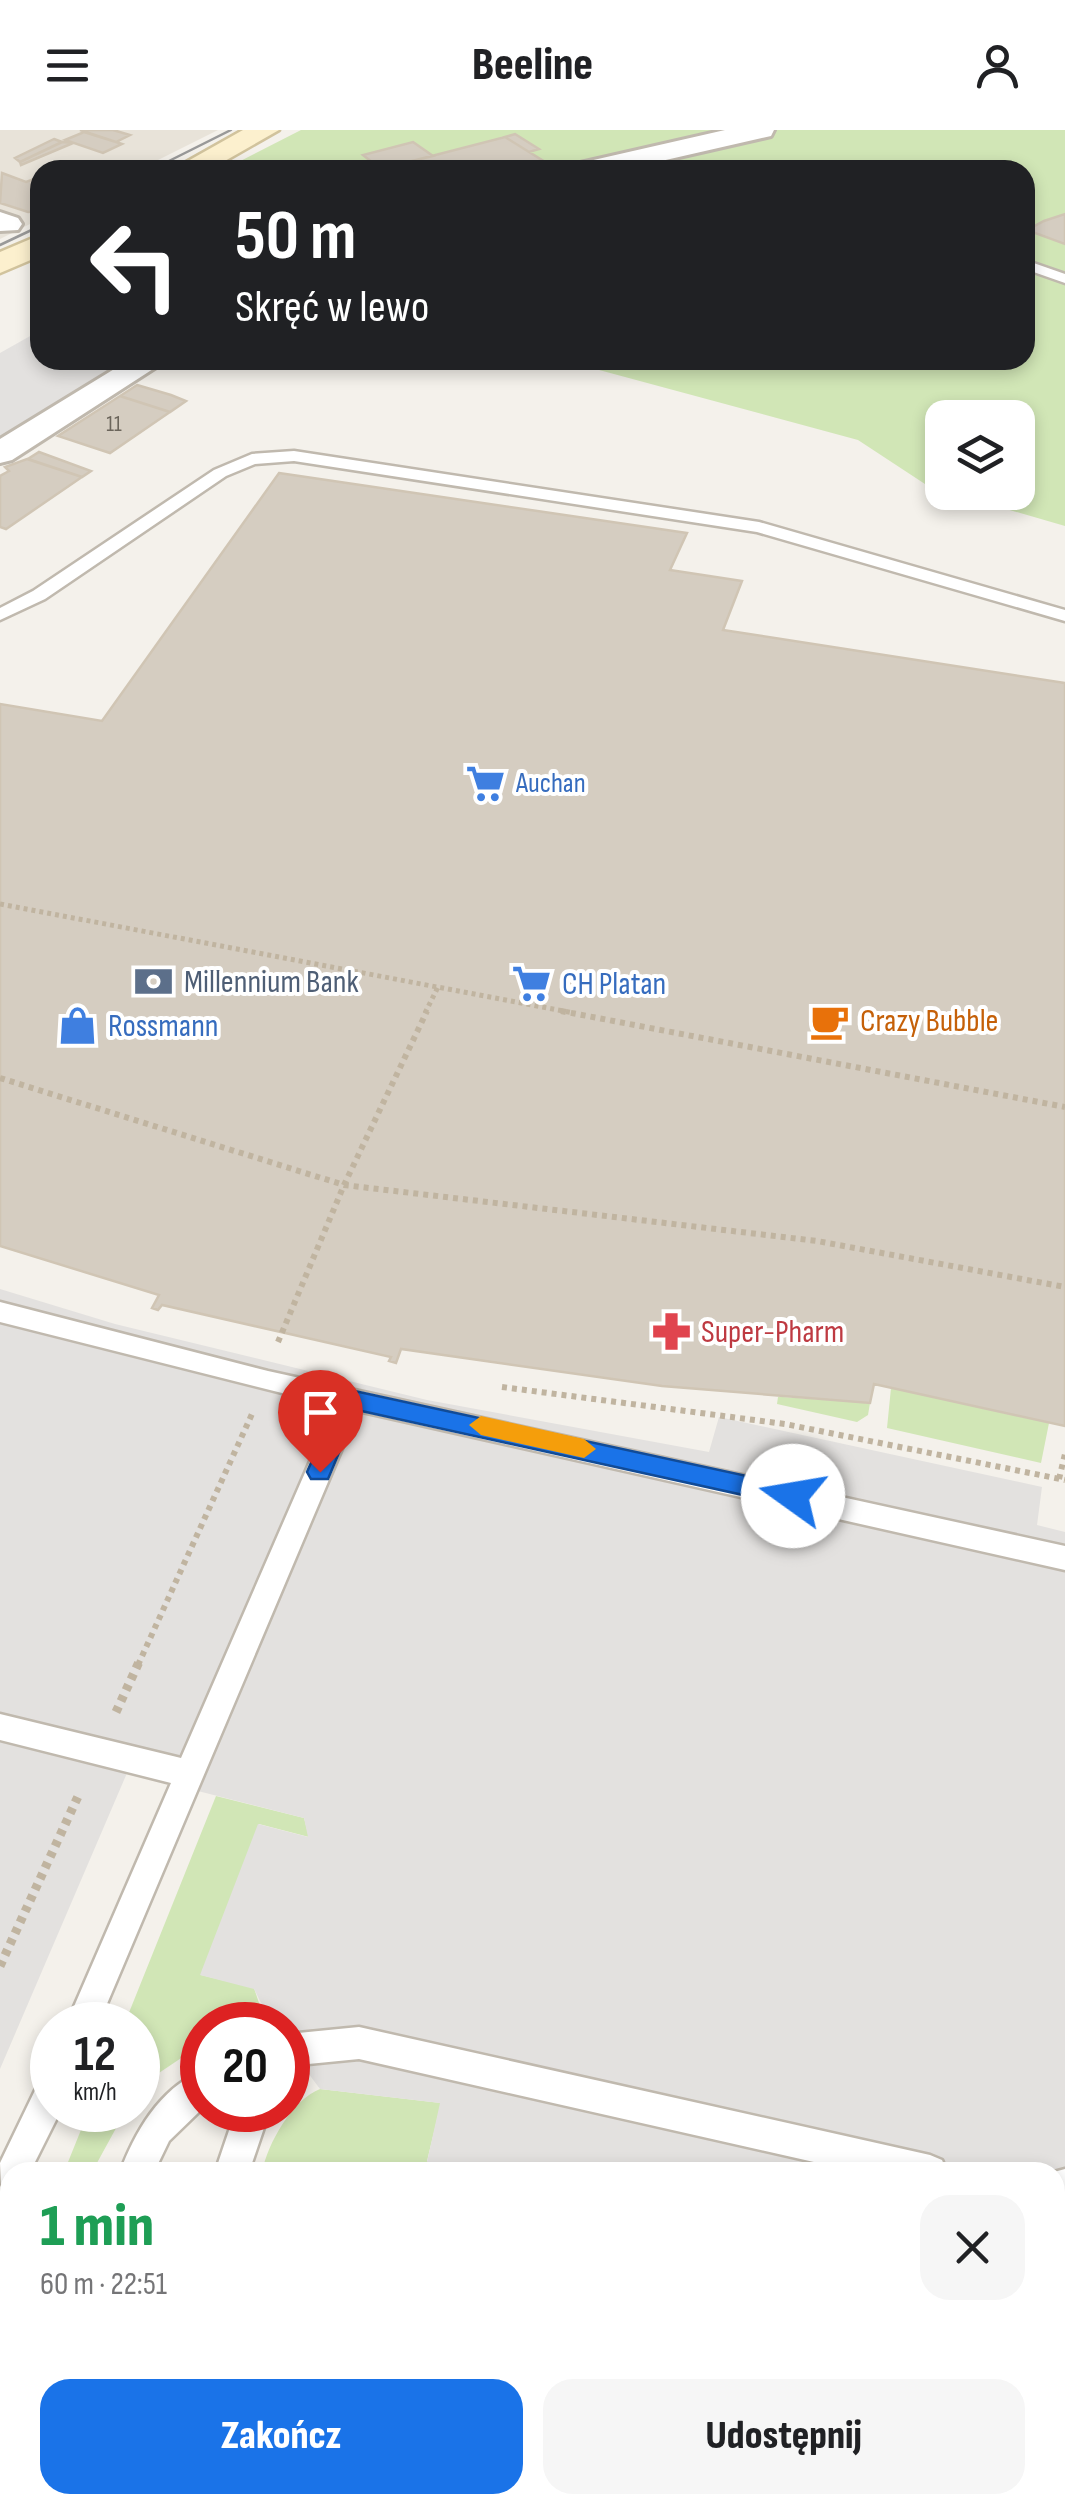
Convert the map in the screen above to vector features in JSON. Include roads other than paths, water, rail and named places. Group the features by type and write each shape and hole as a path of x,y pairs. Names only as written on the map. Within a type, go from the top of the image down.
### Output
{"main road":[{"path":"206,160 265,130"},
{"path":"0,264 30,249"}],"street":[{"path":"620,160 761,130"},
{"path":"0,453 135,370"}],"lane":[{"path":"640,154 652,160"},
{"path":"1035,268 1065,279"},
{"path":"0,615 40,595 220,474 252,459 294,456 759,526 1065,616"},
{"path":"0,1312 350,1400 1065,1558"},
{"path":"92,2002 350,1400"},
{"path":"0,1727 192,1774"},
{"path":"310,2048 359,2043 886,2162"},
{"path":"142,2162 158,2129 180,2108"},
{"path":"18,2162 33,2132"},
{"path":"235,2162 246,2132"}],"tram line":[{"path":"171,160 231,130"},
{"path":"0,245 30,231"}],"place":[{"name":"Auchan","path":"486,783"},
{"name":"Millennium Bank","path":"154,982"},
{"name":"CH Platan","path":"532,984"},
{"name":"Crazy Bubble","path":"830,1021"},
{"name":"Rossmann","path":"78,1026"},
{"name":"Super-Pharm","path":"671,1332"}]}
